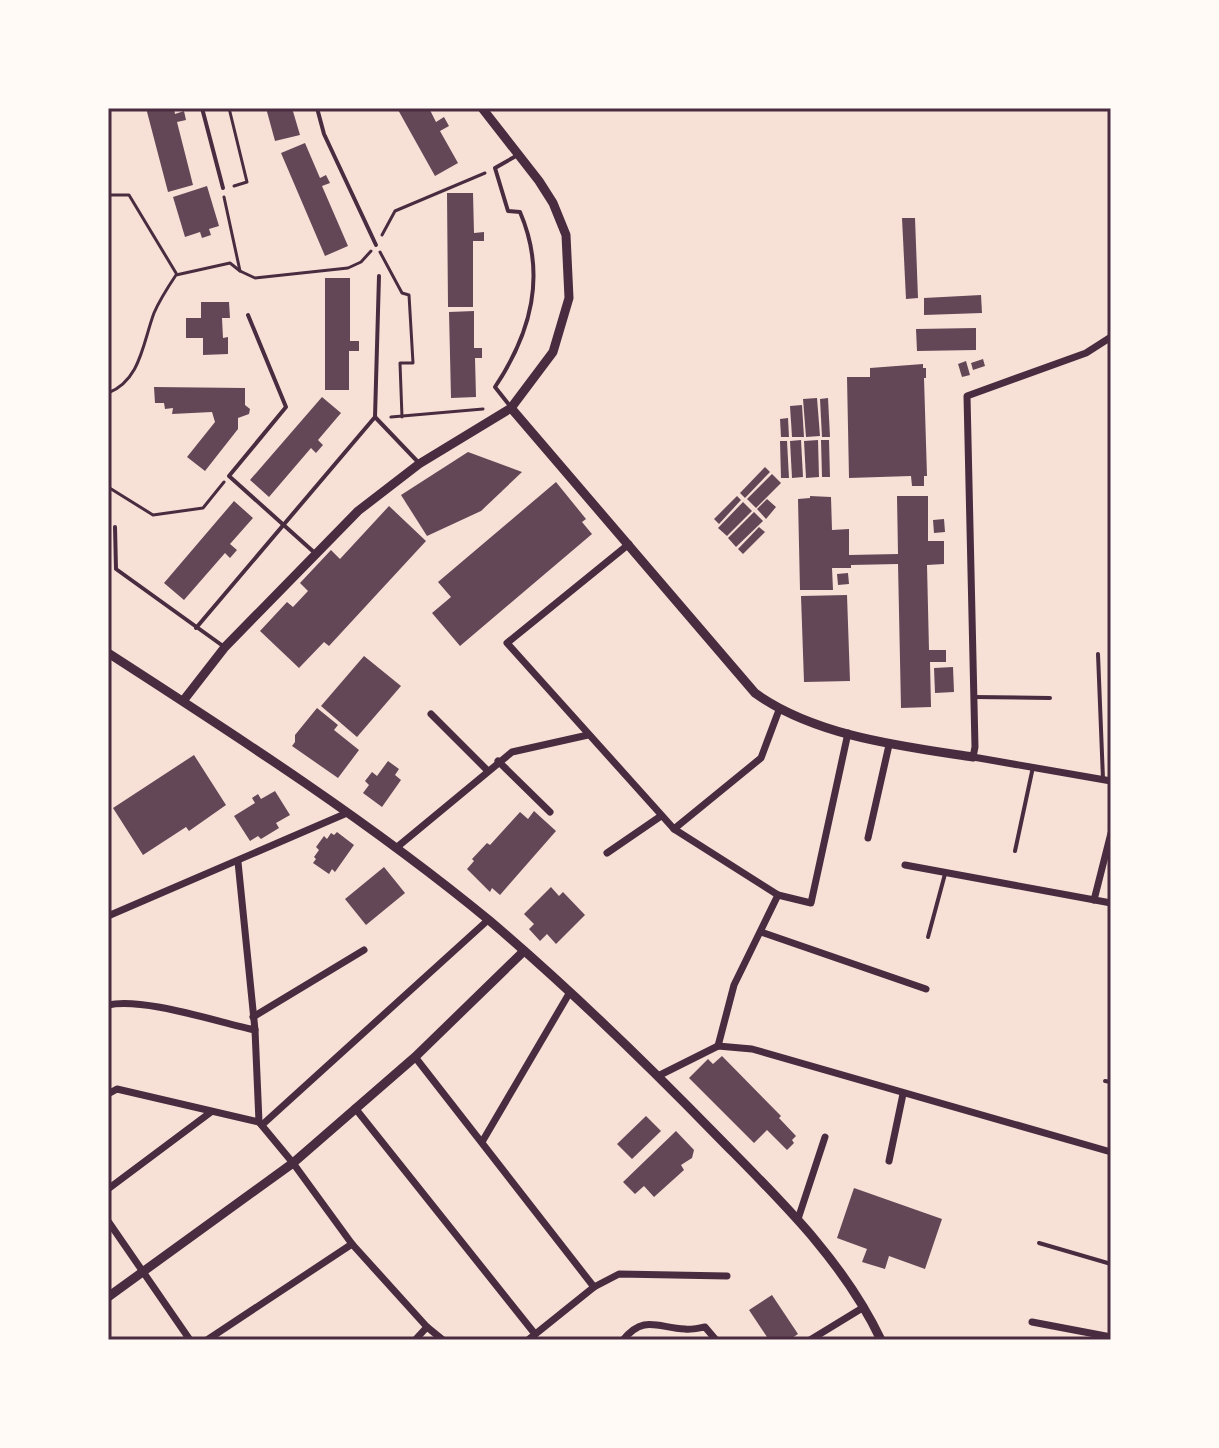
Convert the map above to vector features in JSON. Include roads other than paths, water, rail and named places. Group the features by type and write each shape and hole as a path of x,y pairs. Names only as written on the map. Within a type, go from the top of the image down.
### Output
{"street":[{"path":"183,701 225,647 358,511 419,464 511,408 553,352 569,298 566,235 553,203 539,181 482,108"},
{"path":"973,757 967,396 1086,353 1111,337"},
{"path":"511,408 739,677 779,710 889,745 1107,780"},
{"path":"629,544 507,643 674,829 778,895 811,903 848,733"},
{"path":"108,653 396,848 524,951 658,1076 798,1219 830,1256 864,1307 881,1340"},
{"path":"674,829 761,758 779,710"},
{"path":"431,714 487,770"},
{"path":"396,848 512,752 588,735"},
{"path":"868,838 889,745"},
{"path":"498,761 550,812"},
{"path":"108,916 347,813"},
{"path":"607,853 661,816"},
{"path":"1094,900 1111,833"},
{"path":"238,862 255,1030 260,1124"},
{"path":"905,865 1111,903"},
{"path":"718,1046 734,985 778,895"},
{"path":"260,1124 488,920"},
{"path":"761,932 926,989"},
{"path":"253,1017 364,950"},
{"path":"108,1297 293,1163 415,1057 524,951"},
{"path":"482,1142 570,992"},
{"path":"108,1005 119,1003 162,1009 255,1030"},
{"path":"658,1076 718,1046 752,1049 1111,1152"},
{"path":"415,1057 594,1287"},
{"path":"108,1094 117,1089 260,1124 293,1163 352,1244 427,1327 443,1340"},
{"path":"889,1161 903,1094"},
{"path":"355,1108 531,1337 594,1287 619,1274 727,1276"},
{"path":"108,1189 211,1112"},
{"path":"798,1219 825,1137"},
{"path":"108,1221 190,1340"},
{"path":"207,1340 352,1244"},
{"path":"810,1340 864,1307"},
{"path":"1032,1322 1111,1337"},
{"path":"623,1340 632,1329 648,1323 686,1330 705,1327 716,1340"},
{"path":"415,1340 427,1327"}],"lane":[{"path":"202,108 223,188"},
{"path":"317,108 324,134 376,245"},
{"path":"511,408 495,387 512,361 529,320 533,270 527,229 520,212 508,211 495,168 517,155"},
{"path":"196,628 375,417 379,276"},
{"path":"248,315 286,407 229,476 316,554"},
{"path":"375,417 419,464"},
{"path":"115,527 116,569 225,647"},
{"path":"1098,654 1107,780"},
{"path":"974,697 1050,698"},
{"path":"1015,851 1033,767"},
{"path":"928,937 945,872"},
{"path":"1039,1243 1111,1264"}]}
